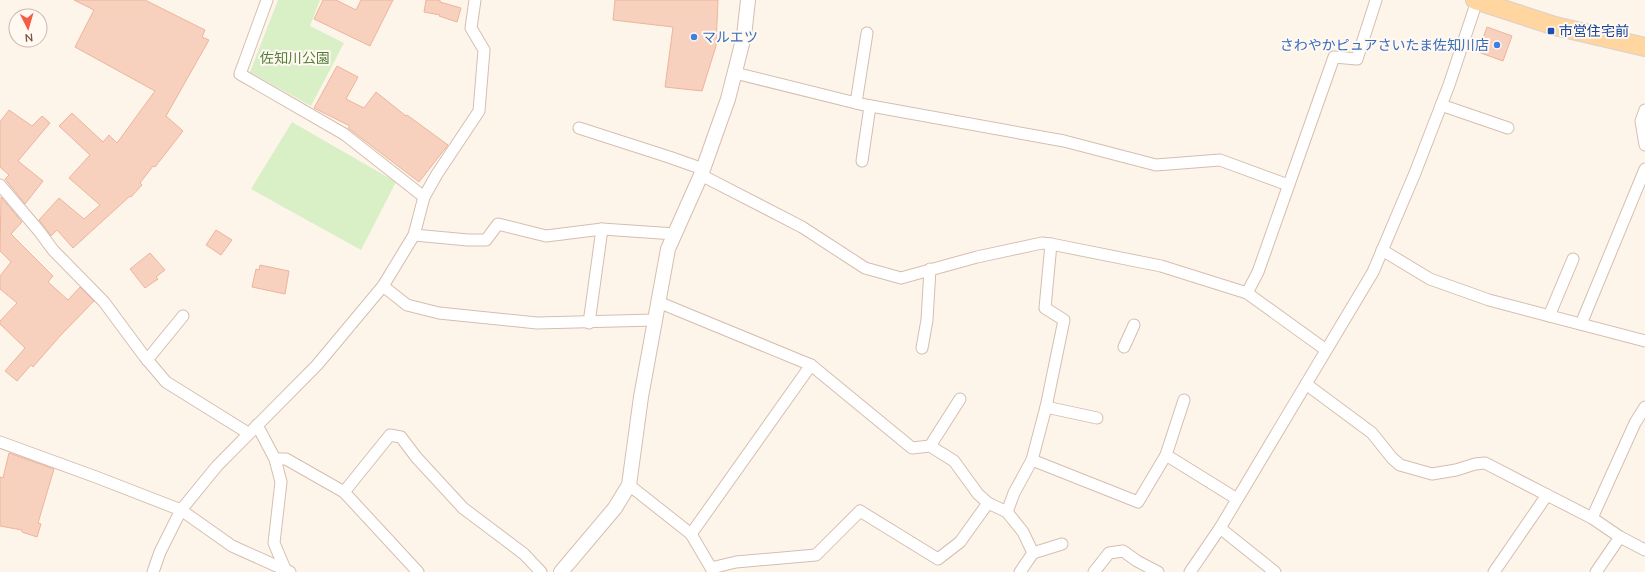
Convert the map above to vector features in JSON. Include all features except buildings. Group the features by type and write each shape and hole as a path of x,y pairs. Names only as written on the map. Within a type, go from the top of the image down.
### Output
{"main road":[{"path":"1476,0 1555,26 1645,47"}],"street":[{"path":"266,0 240,74 344,134 424,198"},
{"path":"153,572 160,552 181,510 217,466 317,365 383,286 414,235 424,198 437,174 479,111 484,50 471,28 475,0"},
{"path":"561,572 615,508 629,485 641,397 668,249 702,172 728,99 744,36 748,0"},
{"path":"1247,293 1258,272 1334,57 1357,59 1376,0"},
{"path":"1190,572 1220,528 1373,272 1415,173 1441,105 1476,0"},
{"path":"856,103 867,33"},
{"path":"735,73 856,103 1064,141 1156,164 1220,160 1288,185"},
{"path":"1441,105 1508,128"},
{"path":"862,161 870,106"},
{"path":"1645,110 1641,121 1645,145"},
{"path":"579,128 669,157 702,172 802,228 865,268 901,278 977,256 1042,243 1052,244 1160,266 1247,293 1326,350"},
{"path":"1582,324 1645,169"},
{"path":"0,185 53,250 104,302 147,360 166,382 248,433"},
{"path":"414,235 468,240 486,240 498,224 546,236 602,229 675,234"},
{"path":"589,322 602,229"},
{"path":"1007,512 1014,493 1032,460 1046,408 1064,320 1045,308 1052,244"},
{"path":"1382,250 1430,279 1489,300 1645,340"},
{"path":"1549,316 1573,259"},
{"path":"922,348 927,320 930,270"},
{"path":"383,286 407,304 439,313 536,323 655,320"},
{"path":"658,302 811,365 912,448 930,446 954,461 978,494 988,503 1007,512 1023,532 1033,553"},
{"path":"147,360 183,316"},
{"path":"1124,347 1134,325"},
{"path":"691,534 811,365"},
{"path":"1306,384 1372,432 1392,458 1400,465 1432,474 1456,470 1476,464 1485,464 1592,518 1620,537 1645,550"},
{"path":"930,446 960,398"},
{"path":"1032,460 1138,502 1166,455 1184,400"},
{"path":"1592,518 1635,423 1645,407"},
{"path":"1046,408 1097,418"},
{"path":"257,425 276,459 281,482 274,543 287,571"},
{"path":"344,492 390,435 401,437 416,457 463,508 524,554 541,572"},
{"path":"0,442 181,510 232,546 287,571"},
{"path":"1166,455 1237,499"},
{"path":"276,459 286,459 344,492 418,572"},
{"path":"629,485 691,534 711,568 728,568 816,555 860,511 938,559 960,542 988,503"},
{"path":"1494,572 1547,495"},
{"path":"1220,528 1275,572"},
{"path":"1596,572 1620,537"},
{"path":"1020,572 1033,553 1062,544"},
{"path":"1094,572 1110,553 1123,551 1137,561 1158,572"}],"green space":[{"name":"佐知川公園","path":"278,0 320,0 310,26 344,43 311,106 250,72"},
{"path":"292,122 396,182 361,250 251,189"}],"place":[{"name":"市営住宅前","path":"1551,31"},
{"name":"マルエツ","path":"694,37"},
{"name":"さわやかピュアさいたま佐知川店","path":"1497,45"}]}
